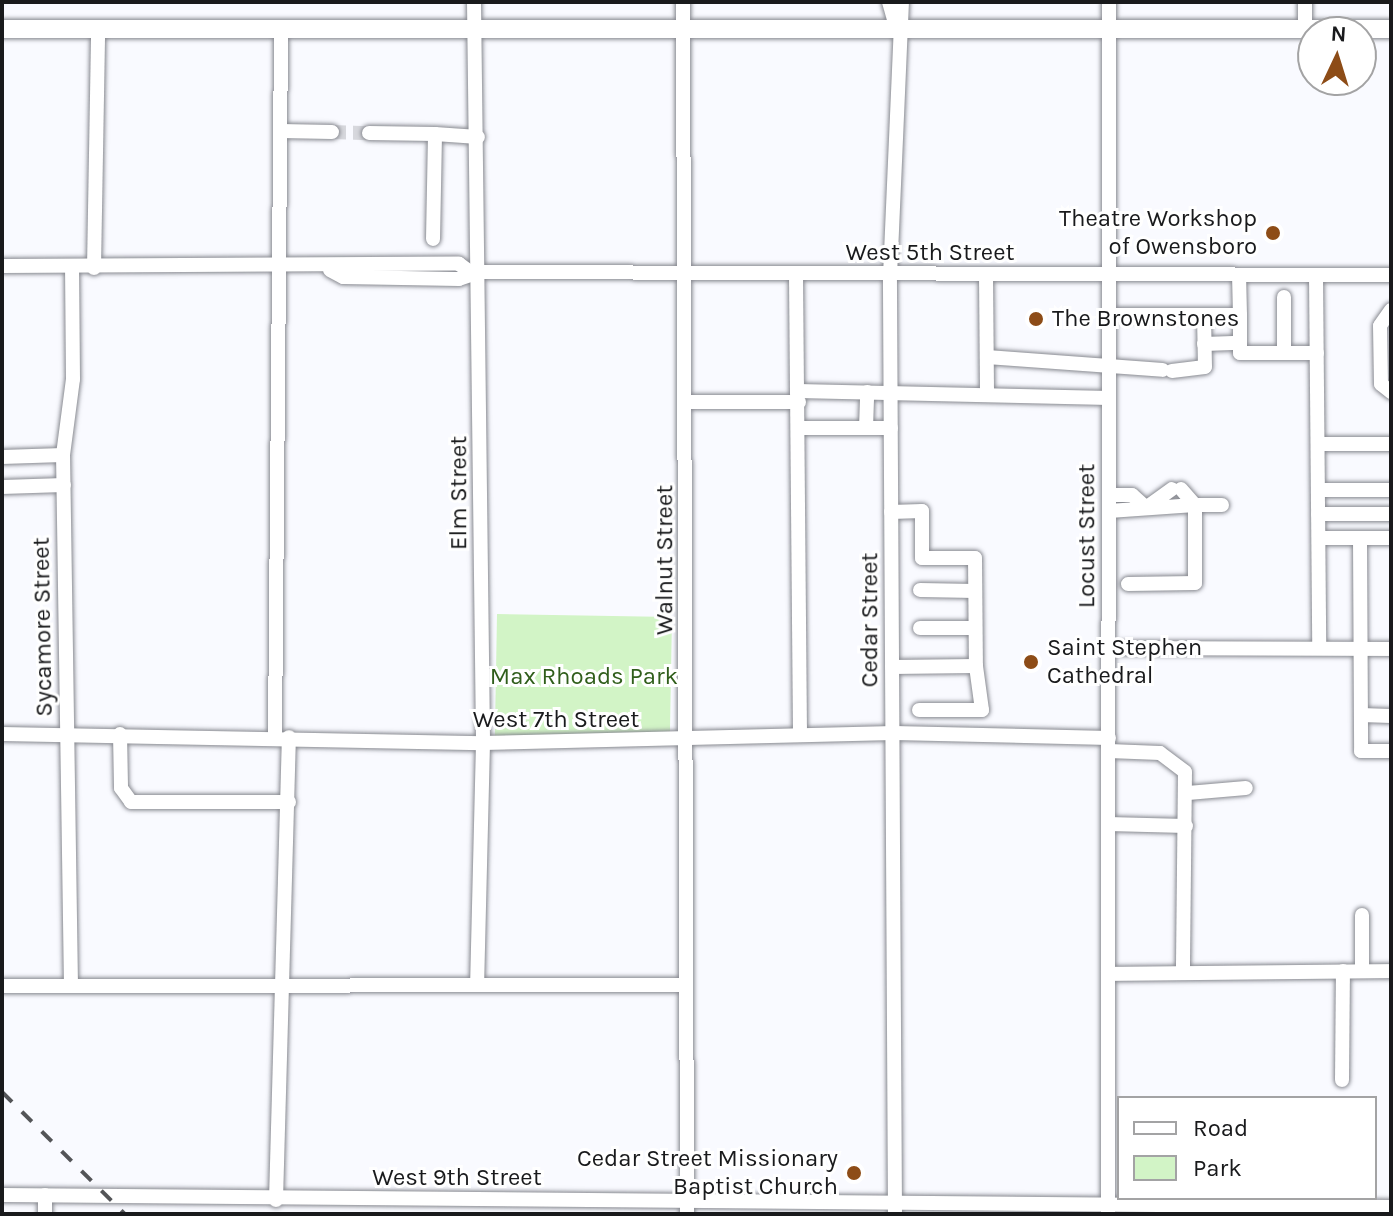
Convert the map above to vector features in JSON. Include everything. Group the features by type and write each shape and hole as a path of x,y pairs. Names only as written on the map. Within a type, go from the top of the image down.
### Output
{"main road":[{"path":"2,29 1297,28"}],"street":[{"name":"Elm Street","path":"474,2 478,137 474,272 483,743 477,985"},
{"name":"Walnut Street","path":"683,2 687,402 687,1208"},
{"name":"Cedar Street","path":"889,2 896,26"},
{"name":"Cedar Street","path":"895,1208 890,276 896,26 902,2"},
{"name":"Locust Street","path":"1108,1208 1109,2"},
{"path":"94,268 98,30"},
{"path":"276,1200 289,802 282,737 281,30"},
{"path":"281,131 332,132"},
{"path":"369,133 478,137"},
{"path":"433,239 435,134"},
{"name":"West 5th Street","path":"2,266 330,270 342,263 459,264 474,272 685,276 1391,275"},
{"name":"Sycamore Street","path":"71,986 63,455 73,379 72,268"},
{"path":"986,275 987,391"},
{"path":"1239,275 1240,353 1317,353"},
{"path":"1316,275 1319,648"},
{"path":"796,276 800,735"},
{"path":"1284,297 1284,353"},
{"path":"1391,310 1380,326 1381,384 1391,392"},
{"path":"1109,315 1240,315"},
{"path":"987,357 1065,359 1076,368 1109,370 1205,367 1204,315"},
{"path":"1204,344 1240,343"},
{"path":"687,402 867,392 987,391 1109,398"},
{"path":"866,428 867,392"},
{"path":"799,428 891,428"},
{"path":"1318,444 1391,444"},
{"path":"2,457 63,455"},
{"path":"2,487 64,485"},
{"path":"1128,584 1195,583 1195,505 1176,489 1147,505"},
{"path":"1318,490 1391,490"},
{"path":"1109,503 1222,505"},
{"path":"891,512 922,511 922,558 975,558 976,666 982,710 919,710"},
{"path":"1318,514 1391,514"},
{"path":"1319,538 1391,538"},
{"path":"1360,538 1361,751 1391,751"},
{"path":"920,590 975,591"},
{"path":"920,628 975,628"},
{"path":"1109,648 1391,649"},
{"path":"892,667 976,666"},
{"path":"1361,715 1391,716"},
{"name":"West 7th Street","path":"2,734 483,743 894,733 1109,744 1169,756 1185,772 1188,793"},
{"path":"120,734 121,788 131,802 289,802"},
{"path":"1183,973 1188,793 1246,788"},
{"path":"1108,824 1186,826"},
{"path":"1362,915 1362,971"},
{"path":"1342,1080 1343,971"},
{"path":"1108,974 1391,971"},
{"path":"2,986 686,985"},
{"name":"West 9th Street","path":"2,1195 276,1200 435,1207 1391,1207"},
{"path":"45,1195 45,1214"}],"green space":[{"name":"Max Rhoads Park","path":"497,614 672,617 670,740 495,737"}],"tunnel":[{"path":"332,132 369,133"}],"railway":[{"path":"2,1092 125,1214"}],"place":[{"name":"Theatre Workshop of Owensboro","path":"1273,233"},
{"name":"The Brownstones","path":"1036,319"},
{"name":"Saint Stephen Cathedral","path":"1031,662"},
{"name":"Cedar Street Missionary Baptist Church","path":"854,1173"}]}
